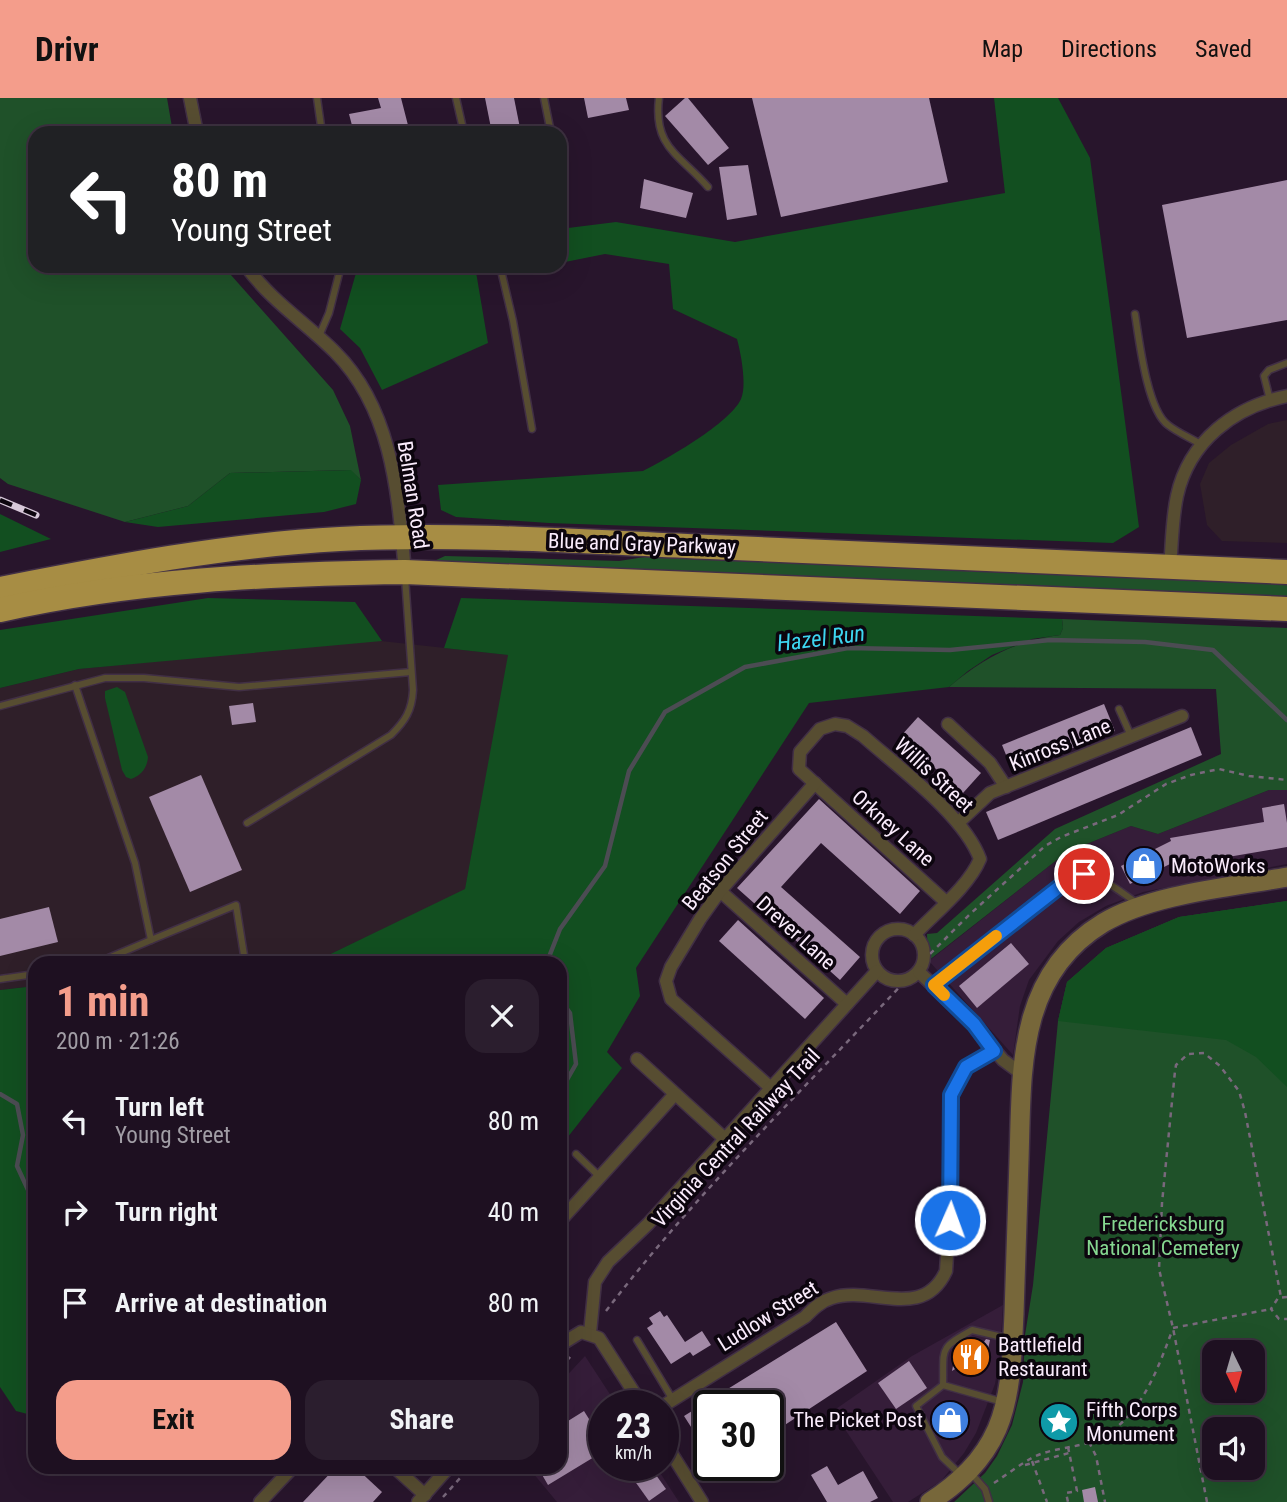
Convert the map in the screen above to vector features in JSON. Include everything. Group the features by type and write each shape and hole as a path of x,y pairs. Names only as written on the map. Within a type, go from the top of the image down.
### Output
{"highway":[{"name":"Blue and Gray Parkway","path":"0,589 211,551 328,540 402,537 622,543 1287,572"},
{"name":"Blue and Gray Parkway","path":"0,610 44,600 261,575 405,572 1287,609"}],"main road":[{"path":"930,1502 967,1474 986,1449 997,1429 1005,1403 1013,1340 1022,1074 1031,1020 1038,996 1049,975 1063,955 1078,941 1103,923 1142,906 1287,877"}],"street":[{"path":"190,98 196,126"},
{"name":"Belman Road","path":"252,273 266,290 319,336 355,375 374,407 383,431 400,513 405,572"},
{"path":"1170,567 1178,493 1193,457 1221,425 1239,413 1287,396"},
{"name":"Kinross Lane","path":"960,822 990,793 1182,716"},
{"name":"Willis Street","path":"815,783 799,769 800,752 820,729 835,724 847,726 863,736 960,822 980,859 975,871 914,934"},
{"path":"948,724 990,763 1006,787"},
{"name":"Beatson Street","path":"771,1088 671,999 666,981 692,931 720,891 815,783"},
{"name":"Orkney Lane","path":"815,783 946,902"},
{"name":"Drever Lane","path":"720,891 847,1004"},
{"path":"894,929 903,929 914,934 922,943 924,951 919,972 904,981 892,981 877,971 872,954 879,937 894,929"},
{"path":"590,1333 596,1282 608,1262 648,1224 877,971"},
{"path":"919,972 974,1024 994,1051 1022,1074"},
{"name":"Ludlow Street","path":"679,1396 831,1298 845,1295 906,1298 925,1294 942,1281 947,1271 951,1194 951,1095 966,1067 994,1051"},
{"path":"637,1059 725,1139"},
{"path":"567,1213 675,1094"},
{"path":"567,1341 581,1332 598,1338 633,1390"},
{"path":"679,1465 702,1502"},
{"path":"260,1502 286,1474"},
{"path":"400,1474 421,1498 443,1474"}],"lane":[{"path":"317,98 322,126"},
{"path":"456,98 462,126"},
{"path":"544,98 550,126"},
{"path":"659,98 657,116 664,142 708,187"},
{"path":"319,336 329,313 339,273"},
{"path":"502,273 532,429"},
{"path":"1135,314 1147,378 1160,416 1166,425 1202,445"},
{"path":"1270,400 1264,376 1269,370 1287,363"},
{"path":"247,823 391,735 402,724 412,707 405,572"},
{"path":"0,706 105,678 124,677 239,687 411,672"},
{"path":"75,685 135,863 151,940"},
{"path":"1119,709 1131,738"},
{"path":"934,985 1075,876 1094,876 1142,906"},
{"path":"113,956 236,905 244,955"},
{"path":"0,979 28,975"},
{"path":"576,1154 600,1177"},
{"path":"943,1385 944,1355 950,1343 972,1330 1013,1340"},
{"path":"637,1340 662,1390"},
{"path":"943,1385 1005,1403"},
{"path":"943,1385 916,1406 943,1457 982,1483 989,1502"}],"path":[{"path":"929,955 1045,846 1118,815 1166,784 1219,769 1249,776 1287,780"},
{"name":"Virginia Central Railway Trail","path":"601,1318 653,1251 901,985"},
{"path":"1207,1502 1158,1256 1175,1071 1176,1065 1188,1054 1204,1053 1211,1057 1242,1098 1281,1297"},
{"path":"1287,1297 1275,1300 1272,1309 1276,1317 1287,1321"},
{"path":"1173,1328 1272,1309"},
{"path":"992,1484 1021,1465 1068,1447 1097,1440 1115,1427 1130,1414 1155,1375 1173,1328"},
{"path":"567,1360 577,1348"},
{"path":"1089,1442 1096,1457 1105,1502"},
{"path":"1068,1447 1077,1491 1066,1493 1068,1502"},
{"path":"1032,1460 1069,1452"},
{"path":"1032,1460 1047,1502"},
{"path":"438,1502 464,1474"}],"shaded area":[{"path":"1287,420 1287,543 1222,541 1207,525 1200,484 1209,463 1231,445 1268,424"},
{"path":"372,640 509,655 465,890 327,956 28,956 28,987 0,990 0,688 79,669"},
{"path":"1269,790 1287,790 1287,864 1143,892 1106,906 1079,922 1058,941 1029,980 1020,1006 1013,1055 929,961 1067,852 1131,826 1158,834"},
{"path":"1003,1305 995,1384 976,1433 941,1481 908,1502 893,1502 833,1411 912,1356"},
{"path":"585,1356 607,1390 588,1390 588,1481 665,1481 679,1502 557,1502 534,1474 567,1474 567,1375"}],"green space":[{"path":"0,98 167,98 172,126 28,126 28,273 229,273 333,390 350,426 361,480 350,470 230,473 188,506 125,522 8,484 0,478"},
{"path":"994,98 1058,98 1090,158 1139,527 1113,543 549,523 456,517 441,510 438,485 643,471 711,429 735,408 741,399 742,361 737,339 673,309 669,264 605,254 567,262 567,228 616,222 735,242 1005,193"},
{"path":"356,273 476,273 488,343 382,390 360,348 340,329"},
{"path":"351,470 361,480 356,504 324,512 158,527 125,522 188,506 230,473"},
{"path":"0,514 51,539 0,552"},
{"path":"445,556 619,561 651,556 1287,582 1287,602 434,561"},
{"path":"208,598 355,602 382,641 79,669 0,688 0,630"},
{"path":"461,598 1062,619 1063,628 1060,635 1032,639 992,655 949,687 809,703 636,968 640,996 607,1052 622,1068 567,1138 567,956 326,956 465,889 508,655 444,648"},
{"path":"1062,619 1287,628 1287,790 1269,790 1158,834 1131,826 1067,852 928,961 927,934 937,933 1055,829 1221,754 1216,689 949,687 974,667 1000,652 1060,635 1063,628"},
{"path":"117,687 125,692 148,757 143,771 131,779 126,777 122,770 105,698 105,691"},
{"name":"Fredericksburg National Cemetery","path":"1287,901 1287,1502 954,1502 985,1473 997,1456 1012,1425 1023,1382 1025,1335 1033,1285 1058,1021 1067,982 1106,948 1179,917"},
{"path":"1287,901 1287,1087 1256,1057 1226,1040 1058,1021 1067,982 1106,948 1179,917"},
{"path":"28,987 28,1414 16,1411 0,1387 0,990"}],"building":[{"path":"378,98 401,98 408,126 352,126 349,114 381,108"},
{"path":"485,98 514,98 520,126 491,126"},
{"path":"584,98 626,98 629,110 588,118"},
{"path":"688,98 729,148 708,165 665,116"},
{"path":"752,98 929,98 948,182 781,217"},
{"path":"748,165 757,215 727,220 719,167"},
{"path":"644,179 693,193 686,218 640,208"},
{"path":"1287,180 1287,320 1187,338 1162,205"},
{"path":"253,703 256,722 232,725 229,706"},
{"path":"1104,704 1115,731 1013,772 1002,745"},
{"path":"918,717 981,773 963,793 900,737"},
{"path":"1191,727 1202,755 998,840 986,812"},
{"path":"201,775 242,870 190,892 149,797"},
{"path":"819,799 920,891 900,914 821,843 781,887 860,957 840,980 737,888"},
{"path":"1284,804 1287,847 1175,866 1174,862 1130,884 1121,866 1171,841 1170,838 1264,822 1262,808"},
{"path":"49,907 58,942 0,956 0,919"},
{"path":"738,920 824,998 805,1019 719,941"},
{"path":"1011,943 1029,964 977,1008 959,986"},
{"path":"660,1311 664,1317 667,1315 685,1342 702,1331 711,1345 693,1356 690,1352 671,1364 647,1328 653,1324 649,1318"},
{"path":"836,1322 867,1371 784,1425 784,1390 726,1390"},
{"name":"Battlefield Restaurant","path":"986,1339 990,1340 984,1369 968,1366 975,1356 952,1371 957,1346 960,1344 980,1348"},
{"path":"909,1361 927,1388 896,1409 878,1383"},
{"name":"The Picket Post","path":"943,1403 968,1420 957,1437 932,1420"},
{"path":"693,1410 693,1430 684,1416"},
{"path":"584,1411 588,1417 588,1461 567,1473 567,1422"},
{"path":"827,1466 838,1485 863,1471 878,1498 870,1502 827,1502 811,1475"},
{"path":"329,1474 363,1474 382,1492 373,1502 303,1502"},
{"path":"542,1474 566,1474 548,1485"},
{"path":"635,1481 660,1481 666,1489 649,1501"},
{"path":"1095,1487 1098,1502 1084,1502 1082,1490"}],"waterway":[{"name":"Hazel Run","path":"549,956 560,929 605,866 629,771 665,712 745,667 848,648 950,650 1050,640 1145,642 1213,650 1287,720"},
{"name":"Hazel Run","path":"567,1009 570,1013 576,1064 567,1080"},
{"name":"Hazel Run","path":"0,1094 17,1104 23,1135 17,1166 28,1190"}],"railway":[{"path":"0,500 36,515"}],"slow traffic":[{"path":"944,995 934,985 996,936"}],"place":[{"name":"MotoWorks","path":"1144,866"},
{"name":"Battlefield Restaurant","path":"971,1357"},
{"name":"The Picket Post","path":"950,1420"},
{"name":"Fifth Corps Monument","path":"1059,1422"}],"route":[{"path":"950,1220 951,1095 966,1067 994,1051 974,1024 934,985 1068,880 1084,874"}]}
